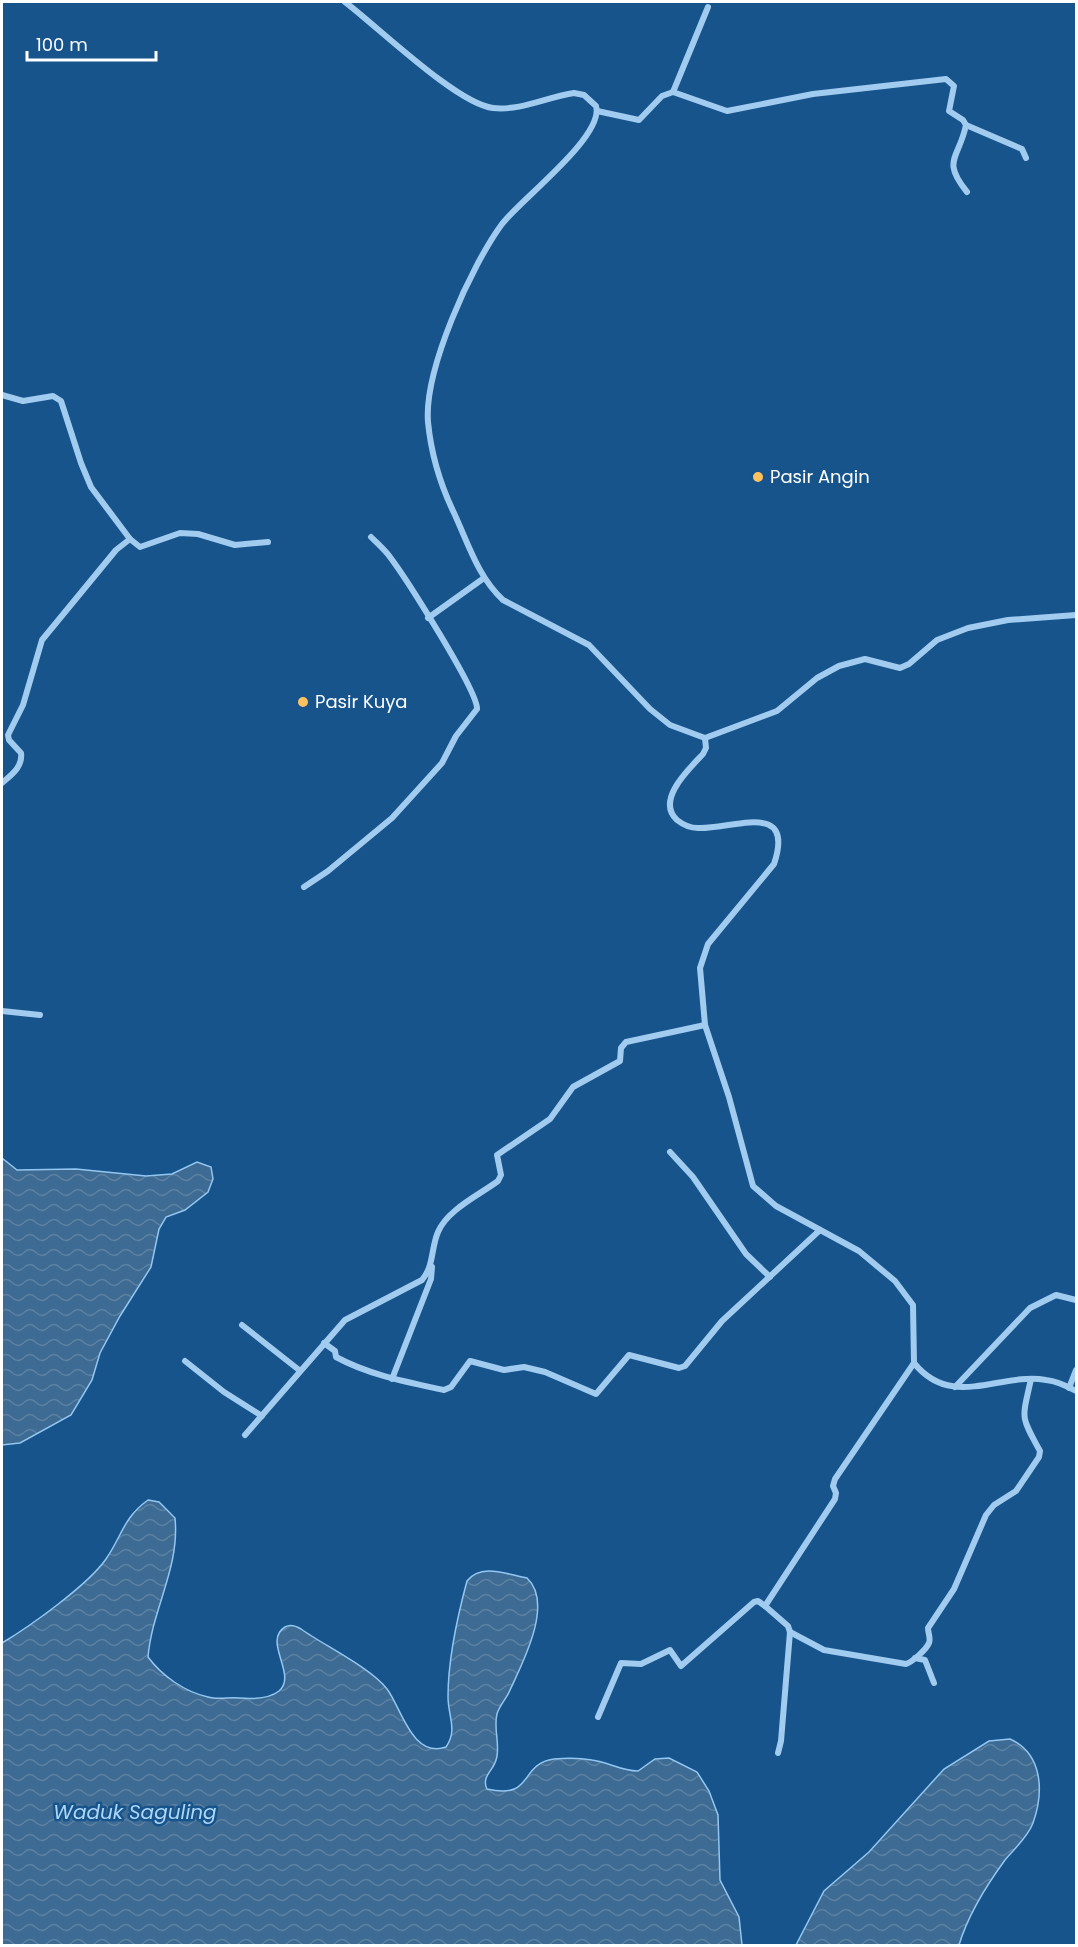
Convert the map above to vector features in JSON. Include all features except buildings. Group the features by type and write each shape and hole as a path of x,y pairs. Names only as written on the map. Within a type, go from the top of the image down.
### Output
{"street":[{"path":"345,2 440,78 477,104 504,108 574,93 592,101 597,111"},
{"path":"673,92 708,7"},
{"path":"597,111 639,120 662,96 673,92 727,111 813,94 946,79 954,86 949,111 963,120 966,126 1022,149 1026,158"},
{"path":"597,111 586,136 574,152 518,206 494,236 474,271 436,365 428,420 449,502 484,578 503,600 589,645 645,705 670,725 705,738 777,711 817,678 839,666 865,660 900,668 909,664 937,640 969,628 1008,620 1077,615"},
{"path":"966,126 952,166 954,176 967,192"},
{"path":"2,395 23,400 53,396 61,401 91,487 130,539 140,547 180,533 198,534 235,545 268,542"},
{"path":"304,886 328,871 393,818 442,763 456,736 477,709 476,700 467,682 392,559 371,537"},
{"path":"2,783 22,760 21,753 9,740 8,735 23,705 39,645 116,550 130,539"},
{"path":"428,618 484,578"},
{"path":"705,738 706,748 703,754 674,789 670,809 674,817 686,826 697,828 761,822 774,829 779,842 774,864 765,879 724,922 703,956 699,985 705,1025 729,1097 753,1186 776,1206 859,1251 906,1293 915,1316 912,1352 914,1363 931,1379 955,1387 1045,1379 1077,1392"},
{"path":"2,1011 40,1016"},
{"path":"392,1379 431,1280 430,1265 435,1240 443,1224 500,1179 497,1155 550,1119 573,1087 620,1061 621,1047 626,1042 705,1025"},
{"path":"670,1152 693,1177 746,1254 770,1277"},
{"path":"324,1343 333,1348 339,1359 392,1379 446,1390 470,1360 504,1370 524,1367 545,1372 596,1394 628,1355 679,1368 685,1366 722,1322 820,1230"},
{"path":"245,1435 299,1370 345,1320 422,1280 430,1265"},
{"path":"955,1387 1030,1308 1056,1295 1077,1300"},
{"path":"242,1325 299,1370"},
{"path":"185,1361 224,1392 262,1416"},
{"path":"765,1606 835,1499 836,1493 832,1486 835,1479 914,1363"},
{"path":"1069,1388 1077,1370"},
{"path":"790,1632 824,1650 837,1653 906,1664 915,1659 929,1642 928,1628 954,1589 986,1515 994,1505 1016,1491 1039,1457 1040,1451 1026,1429 1024,1421 1031,1379"},
{"path":"598,1717 621,1663 640,1664 670,1650 677,1664 683,1665 754,1602 758,1601 788,1626 790,1632 782,1734 778,1753"},
{"path":"915,1659 925,1660 934,1683"}],"water":[{"path":"2,1158 17,1170 76,1169 146,1176 172,1174 197,1162 211,1167 213,1179 208,1192 185,1210 166,1217 159,1229 151,1267 100,1353 92,1380 71,1415 20,1443 2,1445"},
{"name":"Waduk Saguling","path":"148,1500 159,1502 175,1518 170,1571 155,1622 148,1657 167,1677 199,1695 212,1698 270,1696 279,1691 284,1684 285,1676 277,1641 279,1633 287,1626 295,1626 359,1665 380,1681 416,1739 424,1746 434,1749 446,1747 450,1741 452,1729 448,1697 451,1654 467,1581 479,1572 487,1571 527,1578 535,1589 538,1602 534,1633 509,1693 497,1714 497,1755 495,1764 486,1777 487,1789 513,1790 520,1786 535,1767 554,1759 588,1759 626,1770 638,1771 655,1759 669,1758 697,1772 709,1791 718,1815 720,1880 739,1917 742,1945 2,1945 2,1643 42,1616 86,1581 106,1559 133,1514"},
{"path":"1010,1739 1029,1754 1035,1764 1039,1787 1037,1811 1028,1833 1005,1860 978,1901 959,1945 796,1945 824,1891 869,1852 944,1769 989,1741"}],"place":[{"name":"Pasir Angin","path":"758,477"},
{"name":"Pasir Kuya","path":"303,702"}]}
